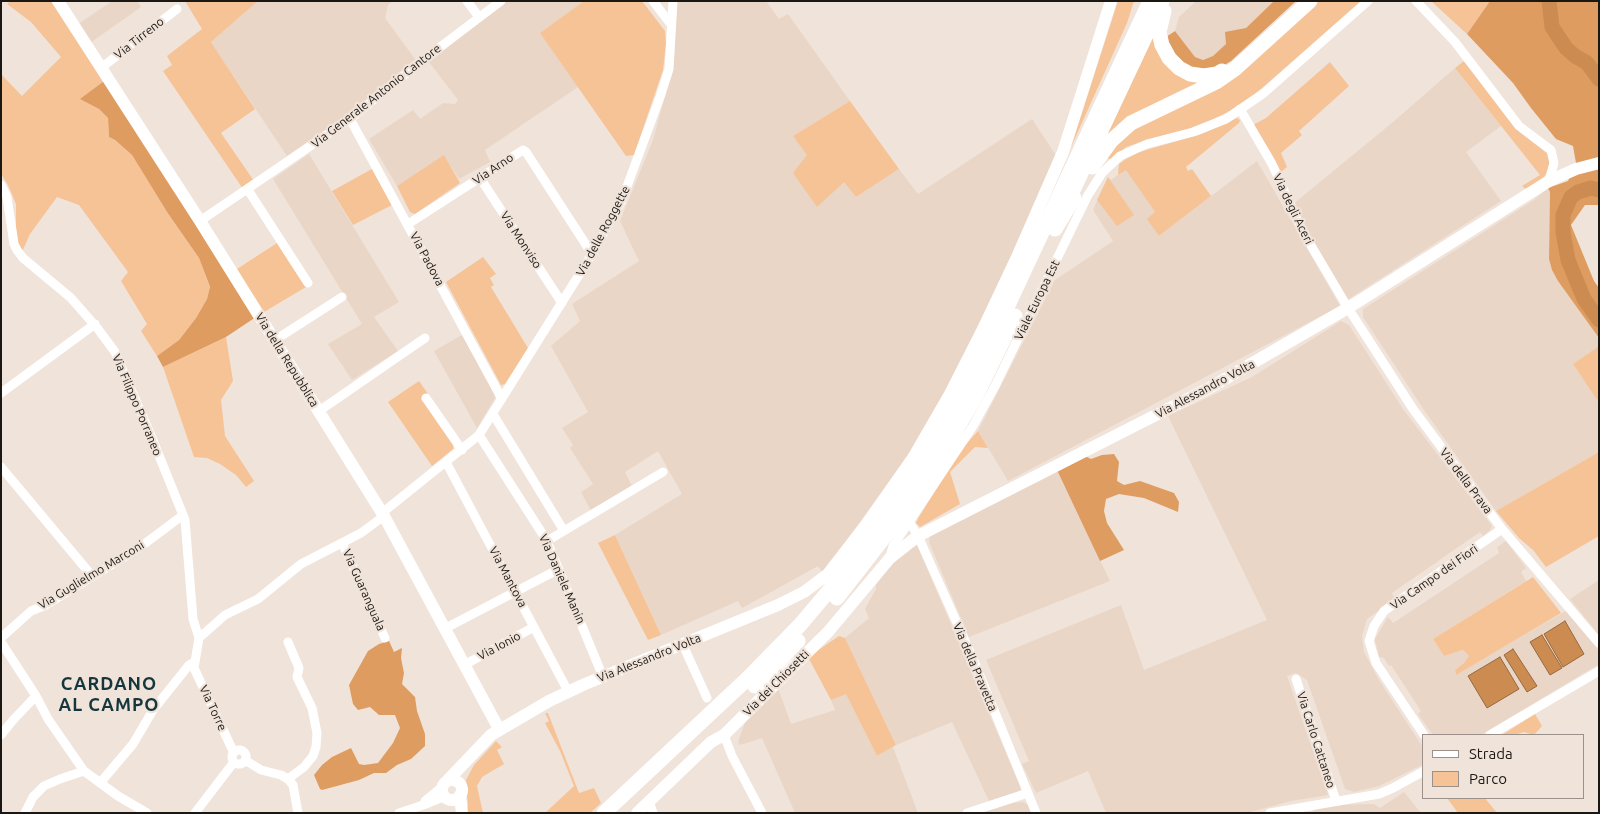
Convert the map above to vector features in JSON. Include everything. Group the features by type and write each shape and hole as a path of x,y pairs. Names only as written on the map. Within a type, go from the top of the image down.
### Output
{"highway":[{"path":"1108,89 1139,1"},
{"path":"604,813 747,680 800,625 849,567 891,510 935,444 988,348 1150,1"},
{"path":"618,813 780,661 833,604 896,522 940,457 976,396 998,352 1162,1"},
{"path":"1168,1 1159,32 1162,45 1169,58 1179,68 1190,74 1204,76 1217,74 1233,64 1303,1"},
{"path":"1055,229 1096,160 1111,141 1132,123 1216,82 1236,68 1310,1"}],"street":[{"name":"Via della Repubblica","path":"58,1 200,221 383,514 499,729"},
{"path":"467,1 479,17"},
{"name":"Via Generale Antonio Cantore","path":"200,221 350,119 422,60 501,1"},
{"path":"653,1 670,23"},
{"name":"Via delle Roggette","path":"383,514 479,435 592,254 622,200 652,122 669,68 670,23 673,1"},
{"name":"Via Alessandro Volta","path":"399,813 413,808 436,794 451,790 475,752 499,729 568,692 784,602 804,592 828,574 883,501 933,426 983,329 1063,152 1111,1"},
{"path":"1416,1 1454,42 1519,126 1551,150 1554,163 1549,181"},
{"name":"Viale Europa Est","path":"890,558 893,546 973,426 994,388 1088,195 1102,173 1120,156 1147,144 1193,132 1226,119 1264,93 1368,3"},
{"name":"Via Tirreno","path":"101,68 177,9"},
{"name":"Via degli Aceri","path":"1240,109 1272,164 1303,232 1348,308"},
{"name":"Via Padova","path":"350,119 502,399"},
{"name":"Via Arno","path":"408,224 520,151 525,150 592,254"},
{"name":"Via Alessandro Volta","path":"828,632 890,558 918,536 1194,396 1348,308 1549,181 1576,169 1599,163"},
{"name":"Via Monviso","path":"480,178 562,303"},
{"name":"Via Filippo Porraneo","path":"1,185 9,203 14,244 17,250 23,258 71,298 115,352 183,515 185,520 193,619 198,638 198,651 194,662"},
{"path":"248,190 308,283"},
{"path":"275,340 342,297"},
{"name":"Via della Prava","path":"1348,308 1413,409 1502,529 1599,643"},
{"path":"1,393 94,324"},
{"path":"320,411 425,338"},
{"path":"426,398 462,450"},
{"path":"493,414 564,531"},
{"name":"Via Daniele Manin","path":"479,435 547,541 603,677"},
{"name":"Via Mantova","path":"446,462 568,692"},
{"path":"1,467 92,576"},
{"path":"547,541 663,472"},
{"name":"Via Guaranguala","path":"198,638 225,615 258,599 301,564 361,533 383,514"},
{"name":"Via Guglielmo Marconi","path":"1,640 31,611 46,605 139,548 183,515"},
{"name":"Via della Pravetta","path":"910,523 918,536 974,661 1036,813"},
{"name":"Via Campo dei Fiori","path":"1423,734 1376,663 1370,642 1374,626 1384,611 1502,529"},
{"name":"Via Guaranguala","path":"342,543 385,638"},
{"path":"444,629 558,569"},
{"name":"Via Ionio","path":"464,665 534,627"},
{"name":"Via dei Chiosetti","path":"637,813 651,807 711,742 724,734 828,632"},
{"path":"1,640 48,719 84,771 100,784 147,813"},
{"path":"288,642 299,668 297,677 312,708 317,733 316,747 312,756 300,770 288,779"},
{"path":"683,645 707,698"},
{"path":"100,784 133,744 153,710 183,672 194,662"},
{"name":"Via Torre","path":"194,662 194,668 234,757"},
{"path":"1492,734 1599,671"},
{"name":"Via Carlo Cattaneo","path":"1296,679 1336,801"},
{"path":"1,736 36,696"},
{"path":"724,734 732,756 762,813"},
{"path":"194,813 239,750 246,756 245,760 261,770 281,775 288,779 293,785 298,813"},
{"path":"25,813 33,797 44,786 84,771"},
{"path":"1270,813 1379,794 1422,772"},
{"path":"451,790 462,813"},
{"path":"967,813 1028,793"}],"shaded area":[{"path":"112,1 137,1 141,7 90,43 77,25"},
{"path":"258,1 393,1 388,5 385,18 415,59 348,114 287,156 211,42"},
{"path":"507,1 584,1 541,33 578,87 485,150 490,162 459,179 444,156 397,186 369,139 413,110 420,119 443,103 455,104 458,100 429,62"},
{"path":"677,1 766,1 779,19 788,14 850,101 793,136 845,182 856,197 899,169 918,194 1032,119 1057,157 955,376 919,440 823,573 818,566 742,608 738,601 661,635 615,535 682,494 658,451 625,472 632,486 591,511 581,492 593,484 570,448 573,445 562,428 588,412 551,346 580,321 572,304 639,261 620,221 653,140 673,67"},
{"path":"1196,1 1274,1 1213,56 1203,60 1195,57 1175,31 1179,17"},
{"path":"1274,1 1296,1 1231,61 1218,69 1204,73 1181,64 1166,37 1175,31 1195,57 1203,60 1213,56 1226,44 1225,32 1246,28"},
{"path":"1490,1 1599,1 1599,205 1585,205 1571,225 1594,281 1599,288 1599,338 1558,281 1549,259 1550,192 1548,188 1568,181 1576,163 1573,146 1556,139 1513,83 1467,34"},
{"path":"1455,68 1501,126 1466,152 1501,201 1347,300 1292,205"},
{"path":"104,81 256,317 226,337 163,367 157,356 179,340 196,318 207,299 210,287 199,258 167,212 132,155 109,137 108,118 99,109 80,99"},
{"path":"309,154 399,302 374,317 398,351 352,380 328,344 362,324 273,179"},
{"path":"1257,161 1340,306 1008,481 978,431 1055,280 1113,241 1093,210 1108,177 1111,180 1126,169 1155,212 1159,236"},
{"path":"1548,188 1550,192 1549,259 1552,270 1599,338 1599,346 1573,364 1599,403 1599,452 1496,511 1426,413 1363,317 1363,309 1534,200"},
{"path":"1341,321 1349,325 1403,409 1492,526 1483,536 1480,532 1392,593 1395,599 1367,619 1362,636 1364,652 1379,680 1422,746 1422,765 1379,786 1354,792 1345,789 1307,680 1296,673 1287,676 1328,795 1291,801 1247,813 1106,813 1088,771 1036,793 1022,764 1029,761 986,660 1121,605 1144,670 1267,620 1168,416 1252,377"},
{"path":"462,335 495,398 477,428 434,351"},
{"path":"1114,454 1119,462 1117,481 1124,485 1140,481 1174,493 1179,502 1178,512 1144,498 1119,494 1106,499 1104,511 1107,523 1124,550 1100,561 1057,470 1085,456 1091,459 1102,455"},
{"path":"1057,470 1110,581 969,637 929,542 930,536"},
{"path":"1506,541 1526,568 1521,572 1526,581 1433,639 1444,656 1463,650 1469,656 1455,670 1456,674 1566,611 1599,651 1599,664 1483,734 1432,734 1418,714 1421,711 1391,665 1389,666 1384,658 1379,657 1375,639 1388,617 1393,623 1499,553 1497,547"},
{"path":"917,545 1021,788 1019,791 989,801 952,722 896,745 845,638 869,618 865,609 876,589 876,585 888,568 912,547"},
{"path":"1599,580 1599,635 1570,599"},
{"path":"1565,621 1584,654 1563,667 1544,634"},
{"path":"1542,635 1562,668 1550,675 1530,642"},
{"path":"389,641 394,652 402,648 401,658 404,673 402,684 415,697 417,711 425,734 425,746 411,759 397,765 386,773 374,773 359,780 322,790 314,775 332,757 351,748 359,764 378,763 393,743 400,728 395,715 379,715 370,707 358,710 353,704 349,685 368,651 379,644"},
{"path":"1513,649 1537,686 1527,692 1504,655"},
{"path":"1500,657 1519,689 1487,708 1468,676"},
{"path":"778,688 791,724 835,710 831,700 846,693 877,756 893,747 918,813 795,813 762,738 740,745 738,742 746,720"},
{"path":"1404,792 1421,813 1314,813 1313,810 1334,805 1374,804 1380,808"},
{"path":"1023,802 1028,805 1031,813 980,813 1013,803"}],"green space":[{"path":"10,1 51,1 104,81 81,99 99,109 108,118 109,137 132,155 167,212 199,258 210,288 207,299 196,318 179,340 157,356 141,331 147,324 121,281 128,272 79,205 57,197 30,234 22,252 18,244 16,204 1,174 1,74 22,96 61,57 31,22 7,4"},
{"path":"185,1 258,1 211,42 255,109 221,133 254,181 243,189 163,71 172,65 167,56 202,29"},
{"path":"584,1 642,1 665,31 666,44 663,70 634,155 626,156 540,33"},
{"path":"1118,1 1134,1 1127,23 1071,147"},
{"path":"1316,1 1361,1 1254,95 1230,111 1195,128 1141,142 1126,147 1111,159 1104,158 1127,133 1192,97"},
{"path":"1431,1 1490,1 1467,34"},
{"path":"1153,32 1205,82 1103,141"},
{"path":"1464,61 1521,133 1549,155 1550,161 1543,179 1526,189 1522,186 1540,175 1455,68"},
{"path":"1330,62 1349,86 1299,131 1302,135 1281,153 1287,167 1281,172 1253,125 1266,118"},
{"path":"850,101 899,169 856,197 844,182 817,207 793,173 807,155 793,136"},
{"path":"1237,118 1240,120 1239,123 1186,167 1188,171 1192,169 1211,196 1159,236 1147,219 1155,212 1126,170 1118,175 1119,164 1139,152 1202,134"},
{"path":"444,155 460,183 415,214 410,212 397,186"},
{"path":"372,169 392,205 353,225 332,191"},
{"path":"1108,177 1134,215 1117,226 1097,200"},
{"path":"277,243 306,287 264,312 237,269"},
{"path":"483,257 496,274 490,278 494,285 491,287 528,348 505,384 501,385 446,282"},
{"path":"226,337 233,381 221,400 225,436 254,481 246,487 236,475 220,464 207,458 194,457 163,367"},
{"path":"1599,346 1599,403 1573,364"},
{"path":"419,381 428,394 421,399 453,445 453,449 432,466 388,402"},
{"path":"978,431 988,448 975,447 950,472 960,504 920,527 916,523 919,517 960,451"},
{"path":"1599,452 1599,536 1546,567 1533,550 1519,538 1496,511"},
{"path":"615,535 661,635 648,640 598,543"},
{"path":"1533,577 1561,613 1456,675 1455,670 1469,656 1463,650 1444,656 1433,639"},
{"path":"839,636 845,638 896,745 877,756 846,694 831,700 808,657"},
{"path":"545,713 548,713 579,793 594,788 601,803 590,813 545,813 574,786 560,751 545,723 549,721"},
{"path":"1535,714 1542,726 1535,734 1524,732 1504,734"},
{"path":"496,741 502,747 497,750 504,764 482,777 477,786 483,813 466,813 465,807 468,807 466,780 474,765"},
{"path":"1448,799 1486,799 1497,813 1458,813"}],"waterway":[{"path":"1549,1 1552,27 1566,48 1587,63 1599,79"},
{"path":"1599,190 1591,188 1578,192 1571,197 1563,215 1563,232 1568,260 1584,299 1599,320"}],"district":[{"name":"CARDANO AL CAMPO","path":"109,694"}]}
